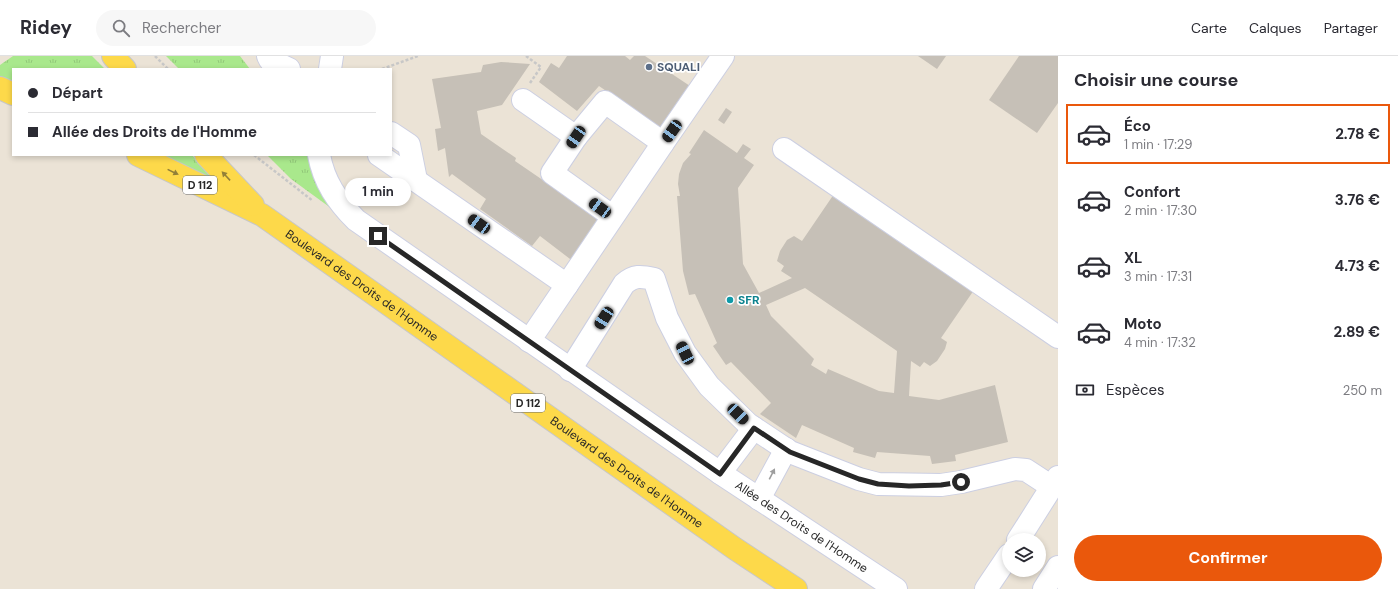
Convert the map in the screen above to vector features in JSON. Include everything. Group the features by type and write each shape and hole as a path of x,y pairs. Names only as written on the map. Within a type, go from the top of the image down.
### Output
{"main road":[{"path":"113,56 124,68"},
{"path":"0,88 12,94"},
{"name":"Boulevard des Droits de l'Homme","path":"140,156 262,215 734,548 796,589"},
{"name":"Boulevard des Droits de l'Homme","path":"207,156 262,215"}],"street":[{"path":"268,56 270,60 287,68"},
{"path":"330,68 332,56"},
{"path":"529,341 612,216 724,56"},
{"path":"522,100 576,137"},
{"path":"612,216 552,173 576,137 605,102 664,143"},
{"path":"392,134 410,145 416,180"},
{"path":"784,149 1058,337"},
{"name":"Allée des Droits de l'Homme","path":"318,156 328,183 340,204 356,220 720,474 896,589"},
{"path":"380,156 566,285"},
{"path":"570,370 624,284 631,278 638,276 654,279 668,318 685,353 709,386 754,428 786,449 859,479 878,484 909,486 941,485 961,482 1015,469 1026,470 1055,482 1022,533"},
{"path":"720,474 754,428"},
{"path":"759,499 786,449"},
{"path":"986,589 1002,566"},
{"path":"1044,589 1058,567"}],"path":[{"path":"155,56 167,68"},
{"path":"385,68 418,56"},
{"path":"522,100 521,96 541,67 526,56"}],"green space":[{"path":"13,56 92,56 104,68 12,68 12,82 0,76 0,65"},
{"path":"166,56 240,56 249,68 178,68"},
{"path":"157,156 193,156 217,182"},
{"path":"268,156 313,156 339,214 291,179"}],"building":[{"path":"567,56 625,56 630,60 634,56 645,56 690,86 660,128 599,86 577,111 539,82 551,63 559,68"},
{"path":"918,56 946,56 937,69"},
{"path":"1019,56 1058,56 1058,103 1037,133 989,100"},
{"path":"501,62 530,64 502,105 477,111 481,134 516,158 515,161 601,220 574,262 540,236 532,246 480,209 486,199 452,174 449,177 445,148 438,151 435,129 441,128 432,79 481,72 483,65"},
{"path":"726,108 732,112 724,124 718,120"},
{"name":"SFR","path":"704,130 737,153 743,144 751,149 744,158 754,165 738,188 743,264 759,293 792,278 781,271 784,266 777,261 780,251 787,240 794,236 802,241 834,194 974,290 941,338 947,342 945,349 937,361 930,366 924,362 920,367 911,361 909,396 939,400 995,385 1008,442 955,455 956,461 932,464 930,456 877,452 875,458 853,452 854,448 802,425 796,438 760,414 771,403 731,362 726,365 713,346 717,343 695,294 689,295 683,271 677,196 680,196 678,184 679,174 683,163 691,154 689,153","holes":["805,288 897,351 894,393 879,391 828,369 826,374 811,365 814,359 771,316 766,305"]}],"place":[{"name":"SQUALI","path":"649,67"},
{"name":"SFR","path":"730,300"}],"route":[{"path":"378,236 720,474 754,428 790,452 859,479 878,484 909,486 941,485 961,482"}]}
